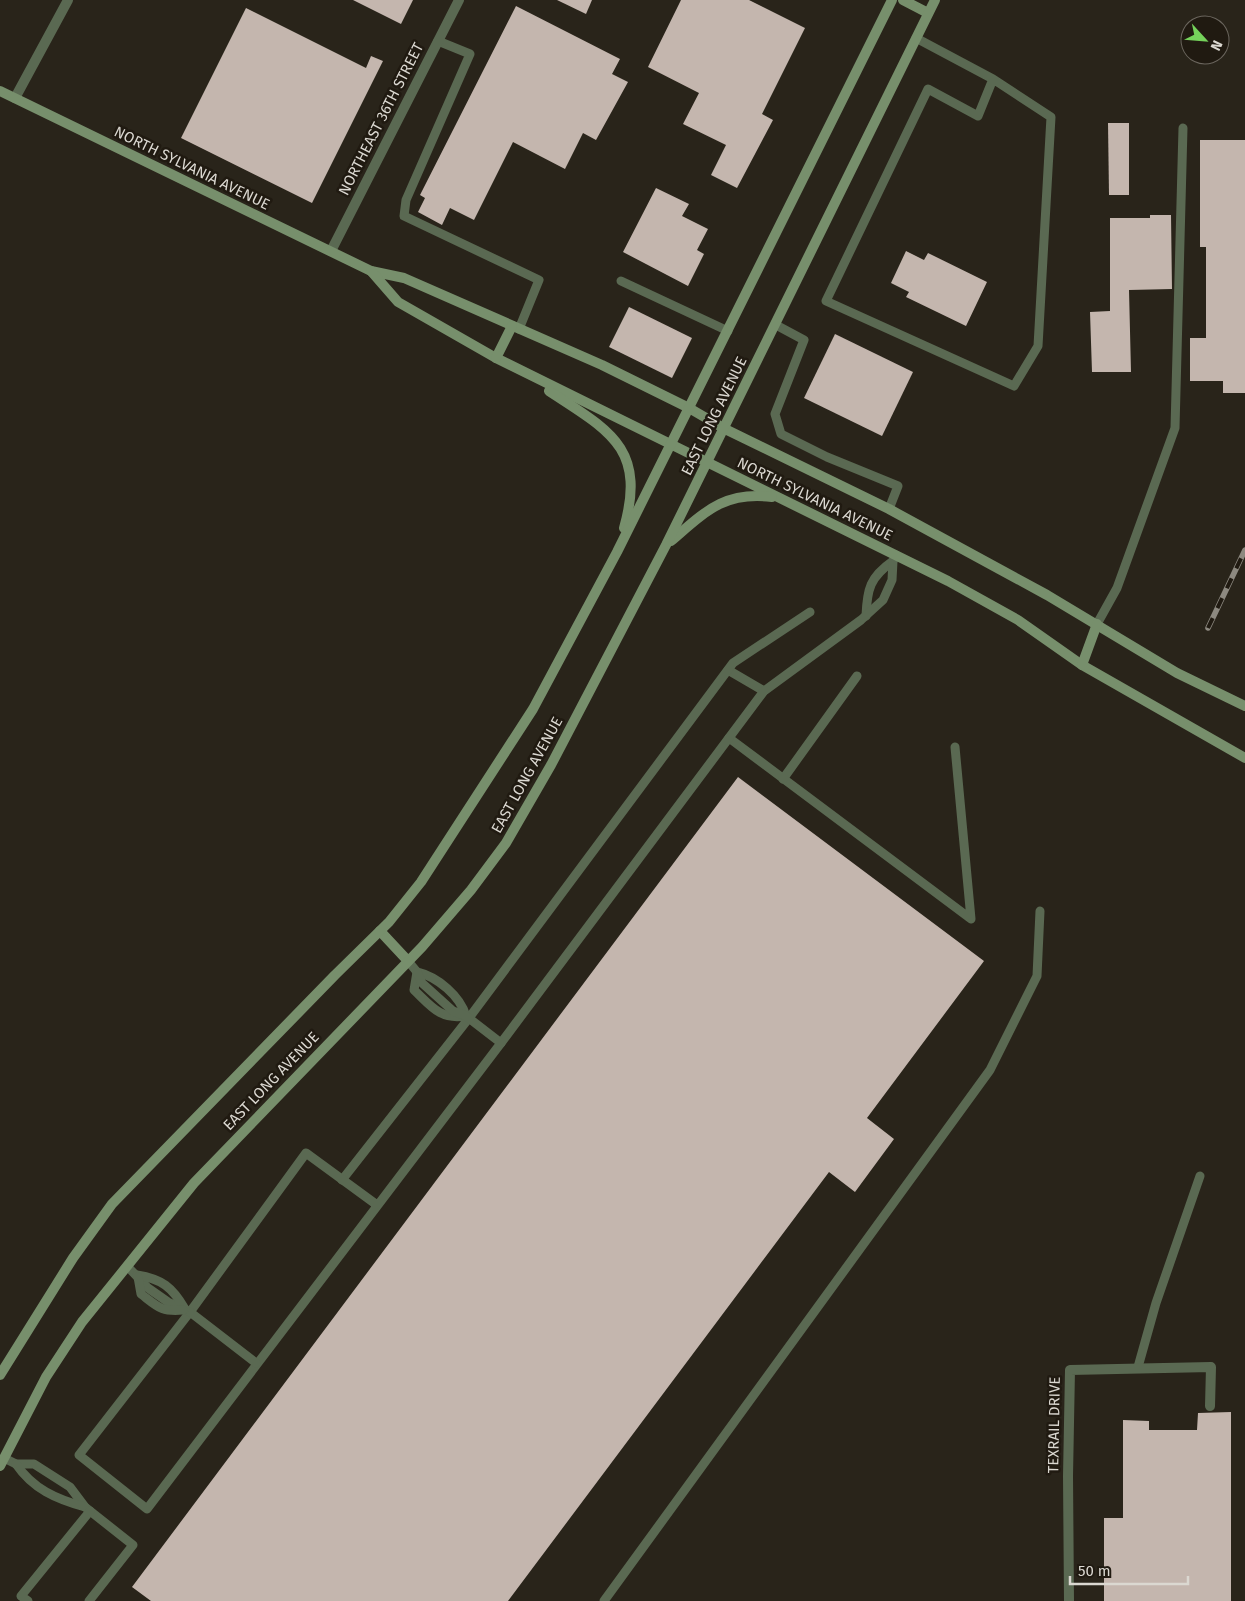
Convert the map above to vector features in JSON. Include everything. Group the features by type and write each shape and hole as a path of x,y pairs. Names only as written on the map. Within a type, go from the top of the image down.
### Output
{"main road":[{"path":"903,0 928,13"},
{"name":"EAST LONG AVENUE","path":"1,1460 46,1377 82,1322 194,1183 408,961 471,890 506,843 551,765 708,463 935,0"},
{"name":"EAST LONG AVENUE","path":"0,1375 73,1258 112,1204 176,1136 380,931 421,882 533,709 617,552 728,331 888,1"},
{"name":"NORTH SYLVANIA AVENUE","path":"0,91 371,271 404,278 602,365 689,408 725,429 889,509 1096,624 1177,673 1245,706"},
{"name":"NORTH SYLVANIA AVENUE","path":"371,271 398,302 512,367 780,498 894,558 948,581 1018,620 1082,665 1245,758"},
{"path":"496,358 515,328"},
{"path":"512,367 604,427 618,444 628,464 631,486 629,508 617,552"},
{"path":"666,545 722,501 751,494 780,498"},
{"path":"1082,665 1096,624"},
{"path":"380,931 408,961"}],"street":[{"path":"15,98 68,0"},
{"name":"NORTHEAST 36TH STREET","path":"331,251 459,0"},
{"name":"TEXRAIL DRIVE","path":"1069,1601 1068,1476 1070,1370 1138,1367 1211,1367 1210,1406"}],"lane":[{"path":"916,38 993,79 1051,117 1038,346 1014,386 826,301 928,89 978,116 993,79"},
{"path":"438,41 470,54 406,200 404,216 539,280 515,328"},
{"path":"1096,624 1117,588 1175,428 1183,128"},
{"path":"621,282 728,331"},
{"path":"776,325 804,340 776,414 781,434 826,457 898,486 889,509"},
{"path":"866,616 867,593 878,571 894,558"},
{"path":"377,1205 306,1153 79,1456 147,1509 256,1363 377,1205 501,1043 764,691 866,616 883,600 892,580 894,558"},
{"path":"342,1180 468,1017 733,663 810,612"},
{"path":"728,670 764,691"},
{"path":"783,779 857,676"},
{"path":"729,738 971,919 955,747"},
{"path":"604,1601 990,1070 1038,976 1040,910"},
{"path":"408,961 417,972 422,983 436,996 454,1011 468,1017 501,1043"},
{"path":"1138,1367 1156,1303 1200,1176"},
{"path":"127,1266 148,1288 168,1302 188,1311 256,1363"},
{"path":"1,1460 16,1464 34,1464 70,1487 88,1509 133,1544 89,1601"},
{"path":"16,1464 24,1476 58,1500 88,1509"},
{"path":"28,1601 22,1596 88,1509"}],"building":[{"path":"353,0 413,0 401,24"},
{"path":"557,0 592,0 586,14"},
{"path":"681,0 749,0 805,28 762,114 773,120 737,188 711,175 726,145 683,124 699,93 648,67"},
{"path":"516,6 620,59 612,74 628,82 596,140 583,133 565,169 513,142 474,220 450,208 442,225 418,212 425,198 420,195"},
{"path":"246,8 366,68 371,56 383,61 312,203 181,138"},
{"path":"1108,123 1129,123 1129,195 1109,195"},
{"path":"1200,140 1245,140 1245,393 1223,393 1223,381 1190,381 1190,338 1206,338 1206,247 1200,247"},
{"path":"656,188 689,204 682,216 708,229 697,250 704,254 688,286 623,252"},
{"path":"1150,215 1171,215 1172,289 1129,290 1131,372 1092,372 1090,312 1110,311 1110,218 1150,218"},
{"path":"906,251 924,260 928,253 987,282 966,326 906,297 909,292 891,283"},
{"path":"629,307 692,338 672,378 609,347"},
{"path":"835,334 913,372 882,436 804,398"},
{"path":"738,777 984,961 867,1118 894,1139 855,1192 829,1172 508,1601 151,1601 132,1587"},
{"path":"1231,1412 1231,1601 1104,1601 1104,1518 1123,1518 1123,1420 1149,1421 1149,1430 1197,1430 1198,1413"}],"railway":[{"path":"1208,628 1245,550"}]}
